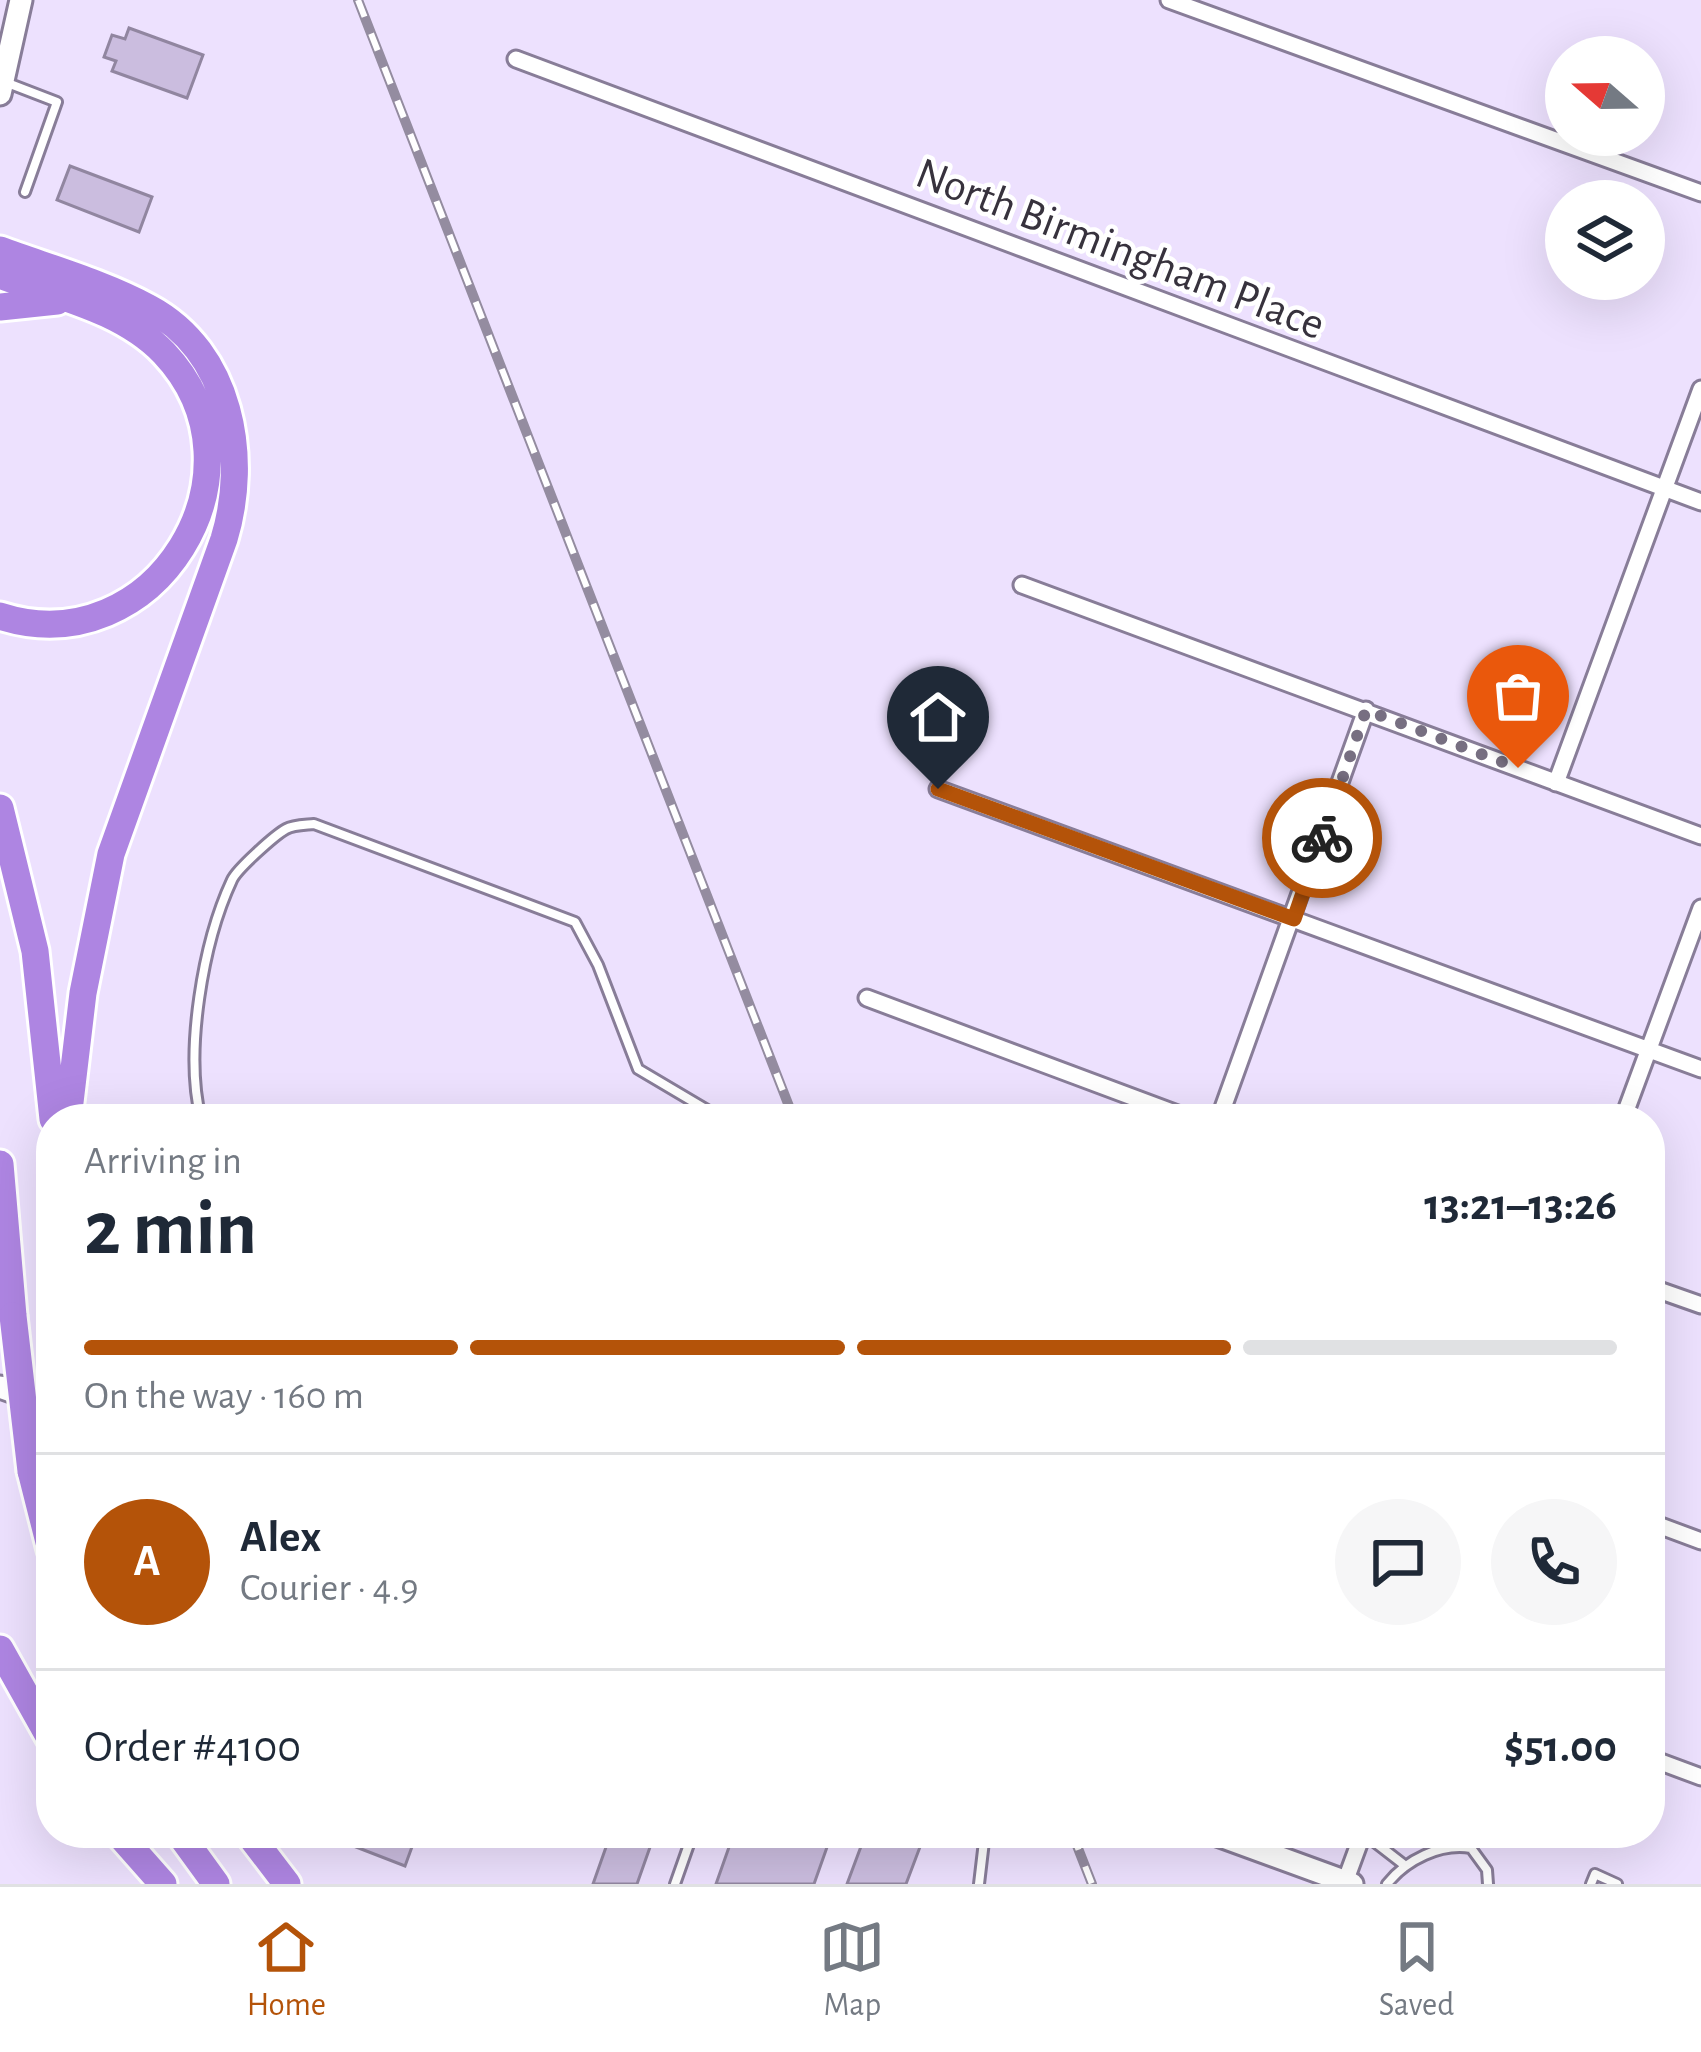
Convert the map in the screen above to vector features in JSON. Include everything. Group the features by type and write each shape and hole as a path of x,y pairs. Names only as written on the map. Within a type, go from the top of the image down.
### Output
{"highway":[{"path":"0,226 27,260"},
{"path":"0,250 132,299 175,326 218,387 236,450 235,489 224,539 112,854 83,993 70,1104"},
{"path":"0,275 131,326 176,367 204,432 207,468 191,534 175,560 130,601 69,622 28,623 0,616"},
{"path":"0,308 67,300"},
{"path":"0,808 35,951 51,1104"},
{"path":"0,1164 13,1316 36,1491"},
{"path":"0,1649 36,1713"},
{"path":"131,1848 163,1884"},
{"path":"190,1848 216,1884"},
{"path":"259,1848 287,1884"}],"main road":[{"path":"0,39 21,1"},
{"path":"2,88 21,1"},
{"path":"0,1387 36,1400"},
{"path":"1253,1848 1349,1883"}],"street":[{"path":"1169,0 1701,193"},
{"name":"North Birmingham Place","path":"516,59 1701,502"},
{"path":"1556,783 1701,389"},
{"path":"1022,585 1701,836"},
{"path":"1226,1104 1366,710"},
{"path":"938,789 1701,1070"},
{"path":"1628,1104 1701,908"},
{"path":"867,998 1152,1104"},
{"path":"1665,1292 1701,1305"},
{"path":"1665,1528 1701,1541"},
{"path":"1665,1764 1701,1777"},
{"path":"1349,1883 1359,1848"}],"lane":[{"path":"2,88 57,102 25,192"},
{"path":"199,1104 194,1057 199,1011 207,958 233,875 287,828 314,824 575,922 598,965 638,1069 697,1104"},
{"path":"675,1884 688,1848"},
{"path":"979,1884 983,1848"},
{"path":"1382,1848 1402,1864"},
{"path":"1387,1884 1402,1864 1449,1848"},
{"path":"1471,1848 1487,1870 1488,1884"},
{"path":"1592,1884 1595,1874 1617,1884"}],"building":[{"path":"129,28 203,55 187,98 112,71 116,61 104,57 112,35 125,39"},
{"path":"70,166 152,197 139,232 57,200"},
{"path":"359,1848 412,1848 405,1866"},
{"path":"606,1848 650,1848 637,1884 593,1884"},
{"path":"729,1848 827,1848 814,1884 716,1884"},
{"path":"860,1848 920,1848 906,1884 847,1884"}],"railway":[{"path":"358,0 788,1104"},
{"path":"1078,1848 1092,1884"}],"way so far":[{"path":"1322,838 1366,710 1518,768"}],"route":[{"path":"938,789 1294,919 1322,838"}]}
